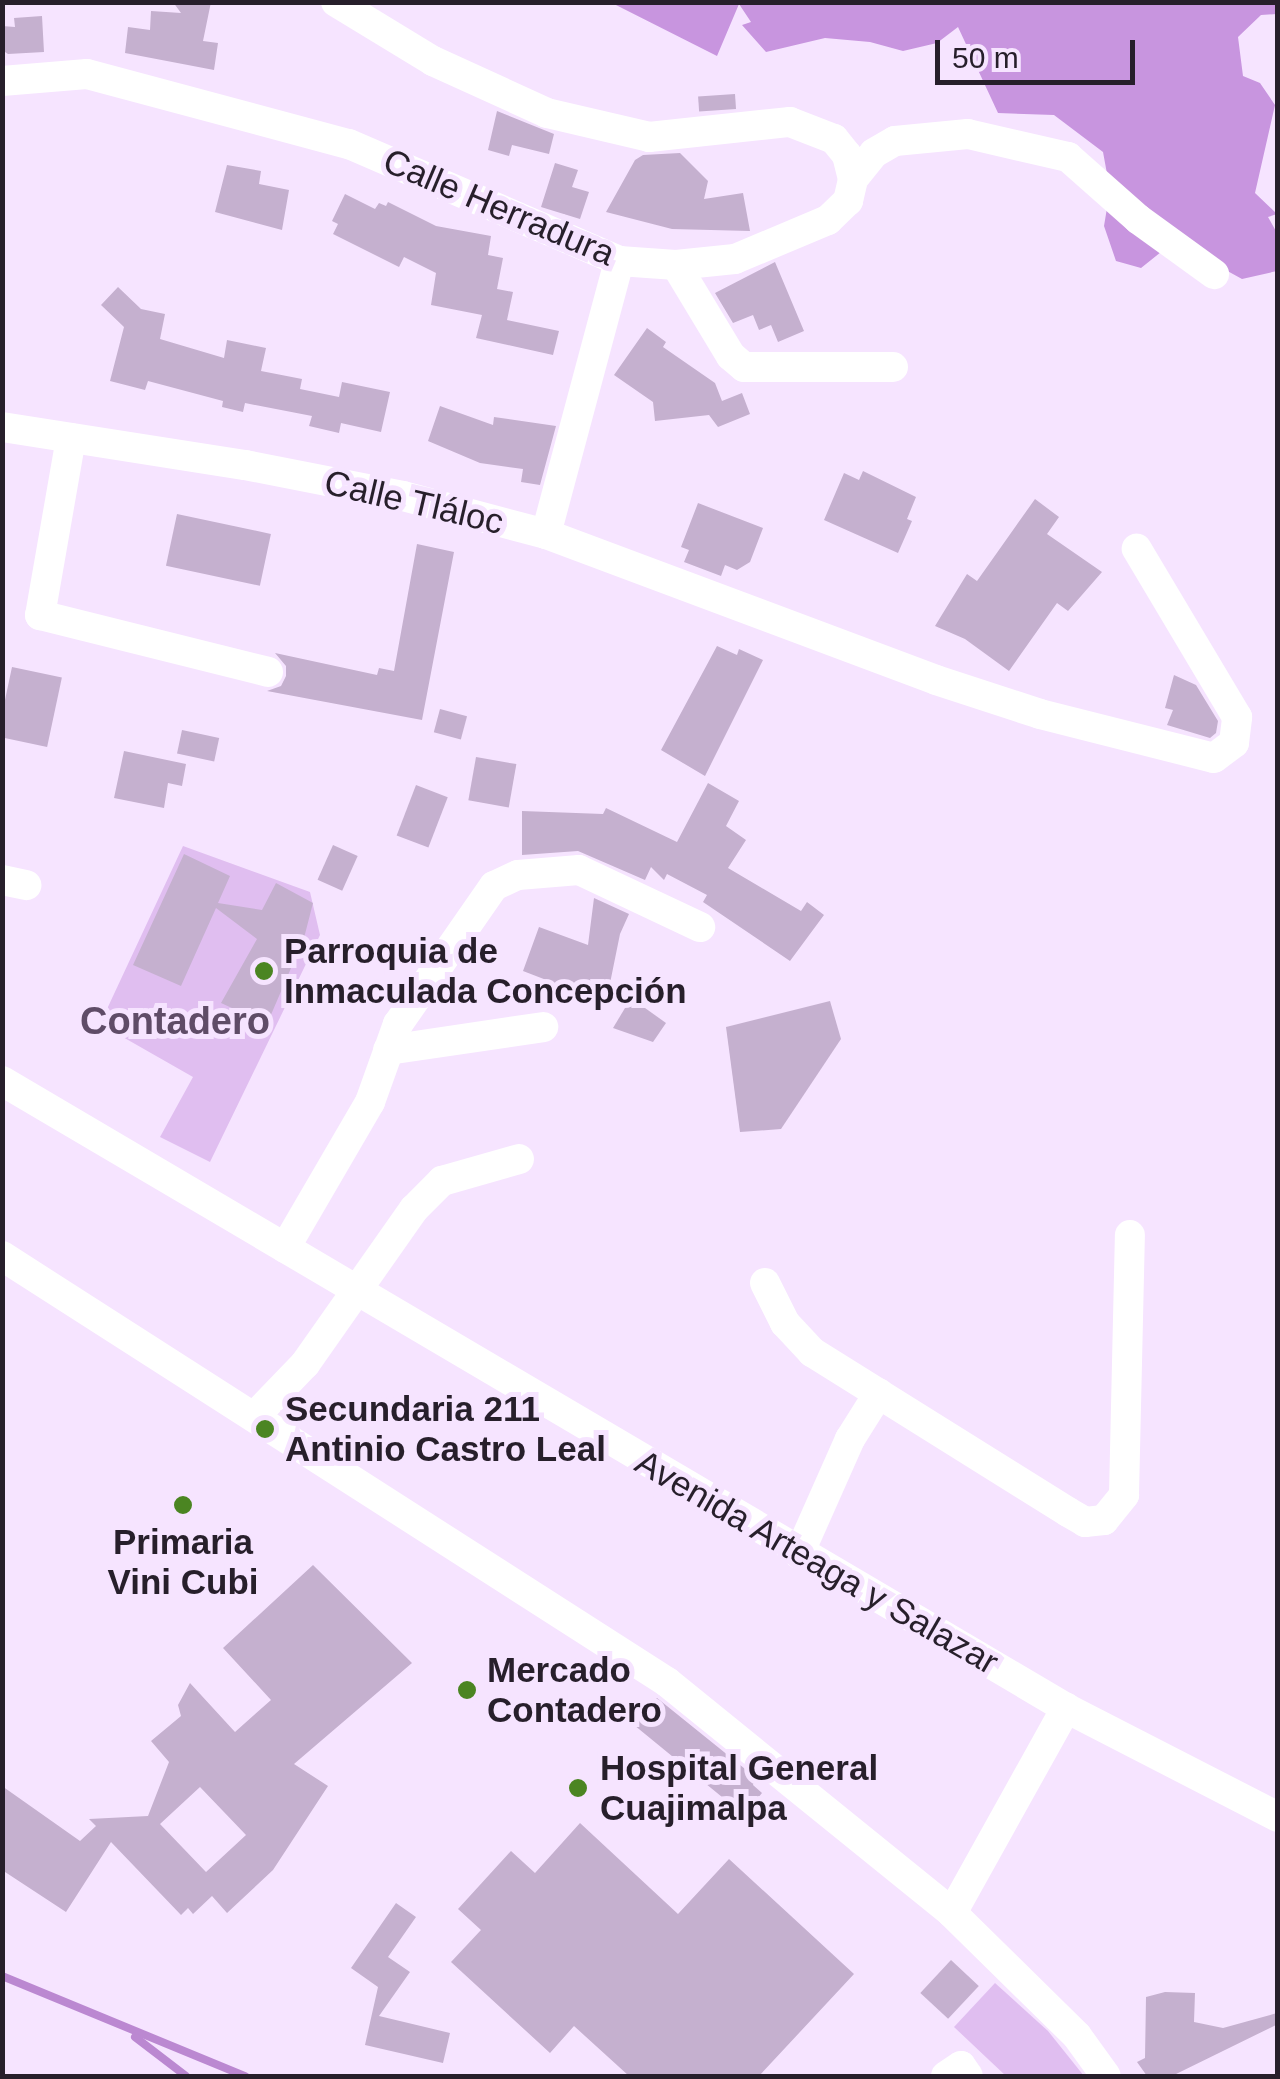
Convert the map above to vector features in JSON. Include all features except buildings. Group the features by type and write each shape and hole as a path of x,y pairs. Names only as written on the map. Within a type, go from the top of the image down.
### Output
{"street":[{"path":"336,2 434,61 547,114 648,137 790,122 834,139 847,155 853,180"},
{"name":"Calle Herradura","path":"2,80 87,74 350,144 619,261 676,265 735,259 804,232 839,213 853,180 874,153 895,141 968,134 1068,157 1138,219 1214,274"},
{"name":"Calle Tláloc","path":"2,428 404,496 546,534 619,261"},
{"path":"676,265 730,356 744,367 894,367"},
{"path":"71,438 40,615 268,672"},
{"path":"546,534 754,614 1023,708 1214,758 1226,753 1238,731 1237,718 1137,549"},
{"path":"285,1248 370,1102 398,1024 494,886 518,875 580,870 700,928"},
{"path":"388,1050 543,1027"},
{"name":"Avenida Arteaga y Salazar","path":"2,1081 799,1554 1066,1708 1278,1817"},
{"path":"254,1417 305,1364 360,1292 414,1209 442,1182 519,1159"},
{"path":"765,1283 784,1322 812,1352 1085,1522 1104,1520 1124,1495 1130,1234"},
{"path":"2,1256 667,1682 952,1913 1076,2036 1106,2076"},
{"path":"799,1554 850,1439 879,1393"},
{"path":"952,1913 1066,1708"}],"shaded area":[{"path":"612,3 1277,3 1277,14 1261,15 1238,37 1243,76 1260,83 1275,105 1255,193 1277,214 1268,217 1277,233 1277,271 1242,279 1222,268 1161,252 1141,268 1116,261 1104,226 1110,190 1103,152 1054,115 998,113 958,27 937,43 903,51 870,42 825,38 766,52 742,25 751,22 739,4 717,56"},
{"path":"183,846 310,892 320,935 210,1162 160,1137 193,1077 100,1024"},
{"path":"995,1983 1048,2031 1084,2076 1006,2076 954,2027"}],"waterway":[{"path":"2,1976 245,2076"},
{"path":"135,2037 186,2076"}],"place":[{"name":"Parroquia de Inmaculada Concepción","path":"264,971"},
{"name":"Secundaria 211 Antinio Castro Leal","path":"265,1429"},
{"name":"Primaria Vini Cubi","path":"183,1505"},
{"name":"Mercado Contadero","path":"467,1690"},
{"name":"Hospital General Cuajimalpa","path":"578,1788"}],"district":[{"name":"Contadero","path":"175,1022"}]}
